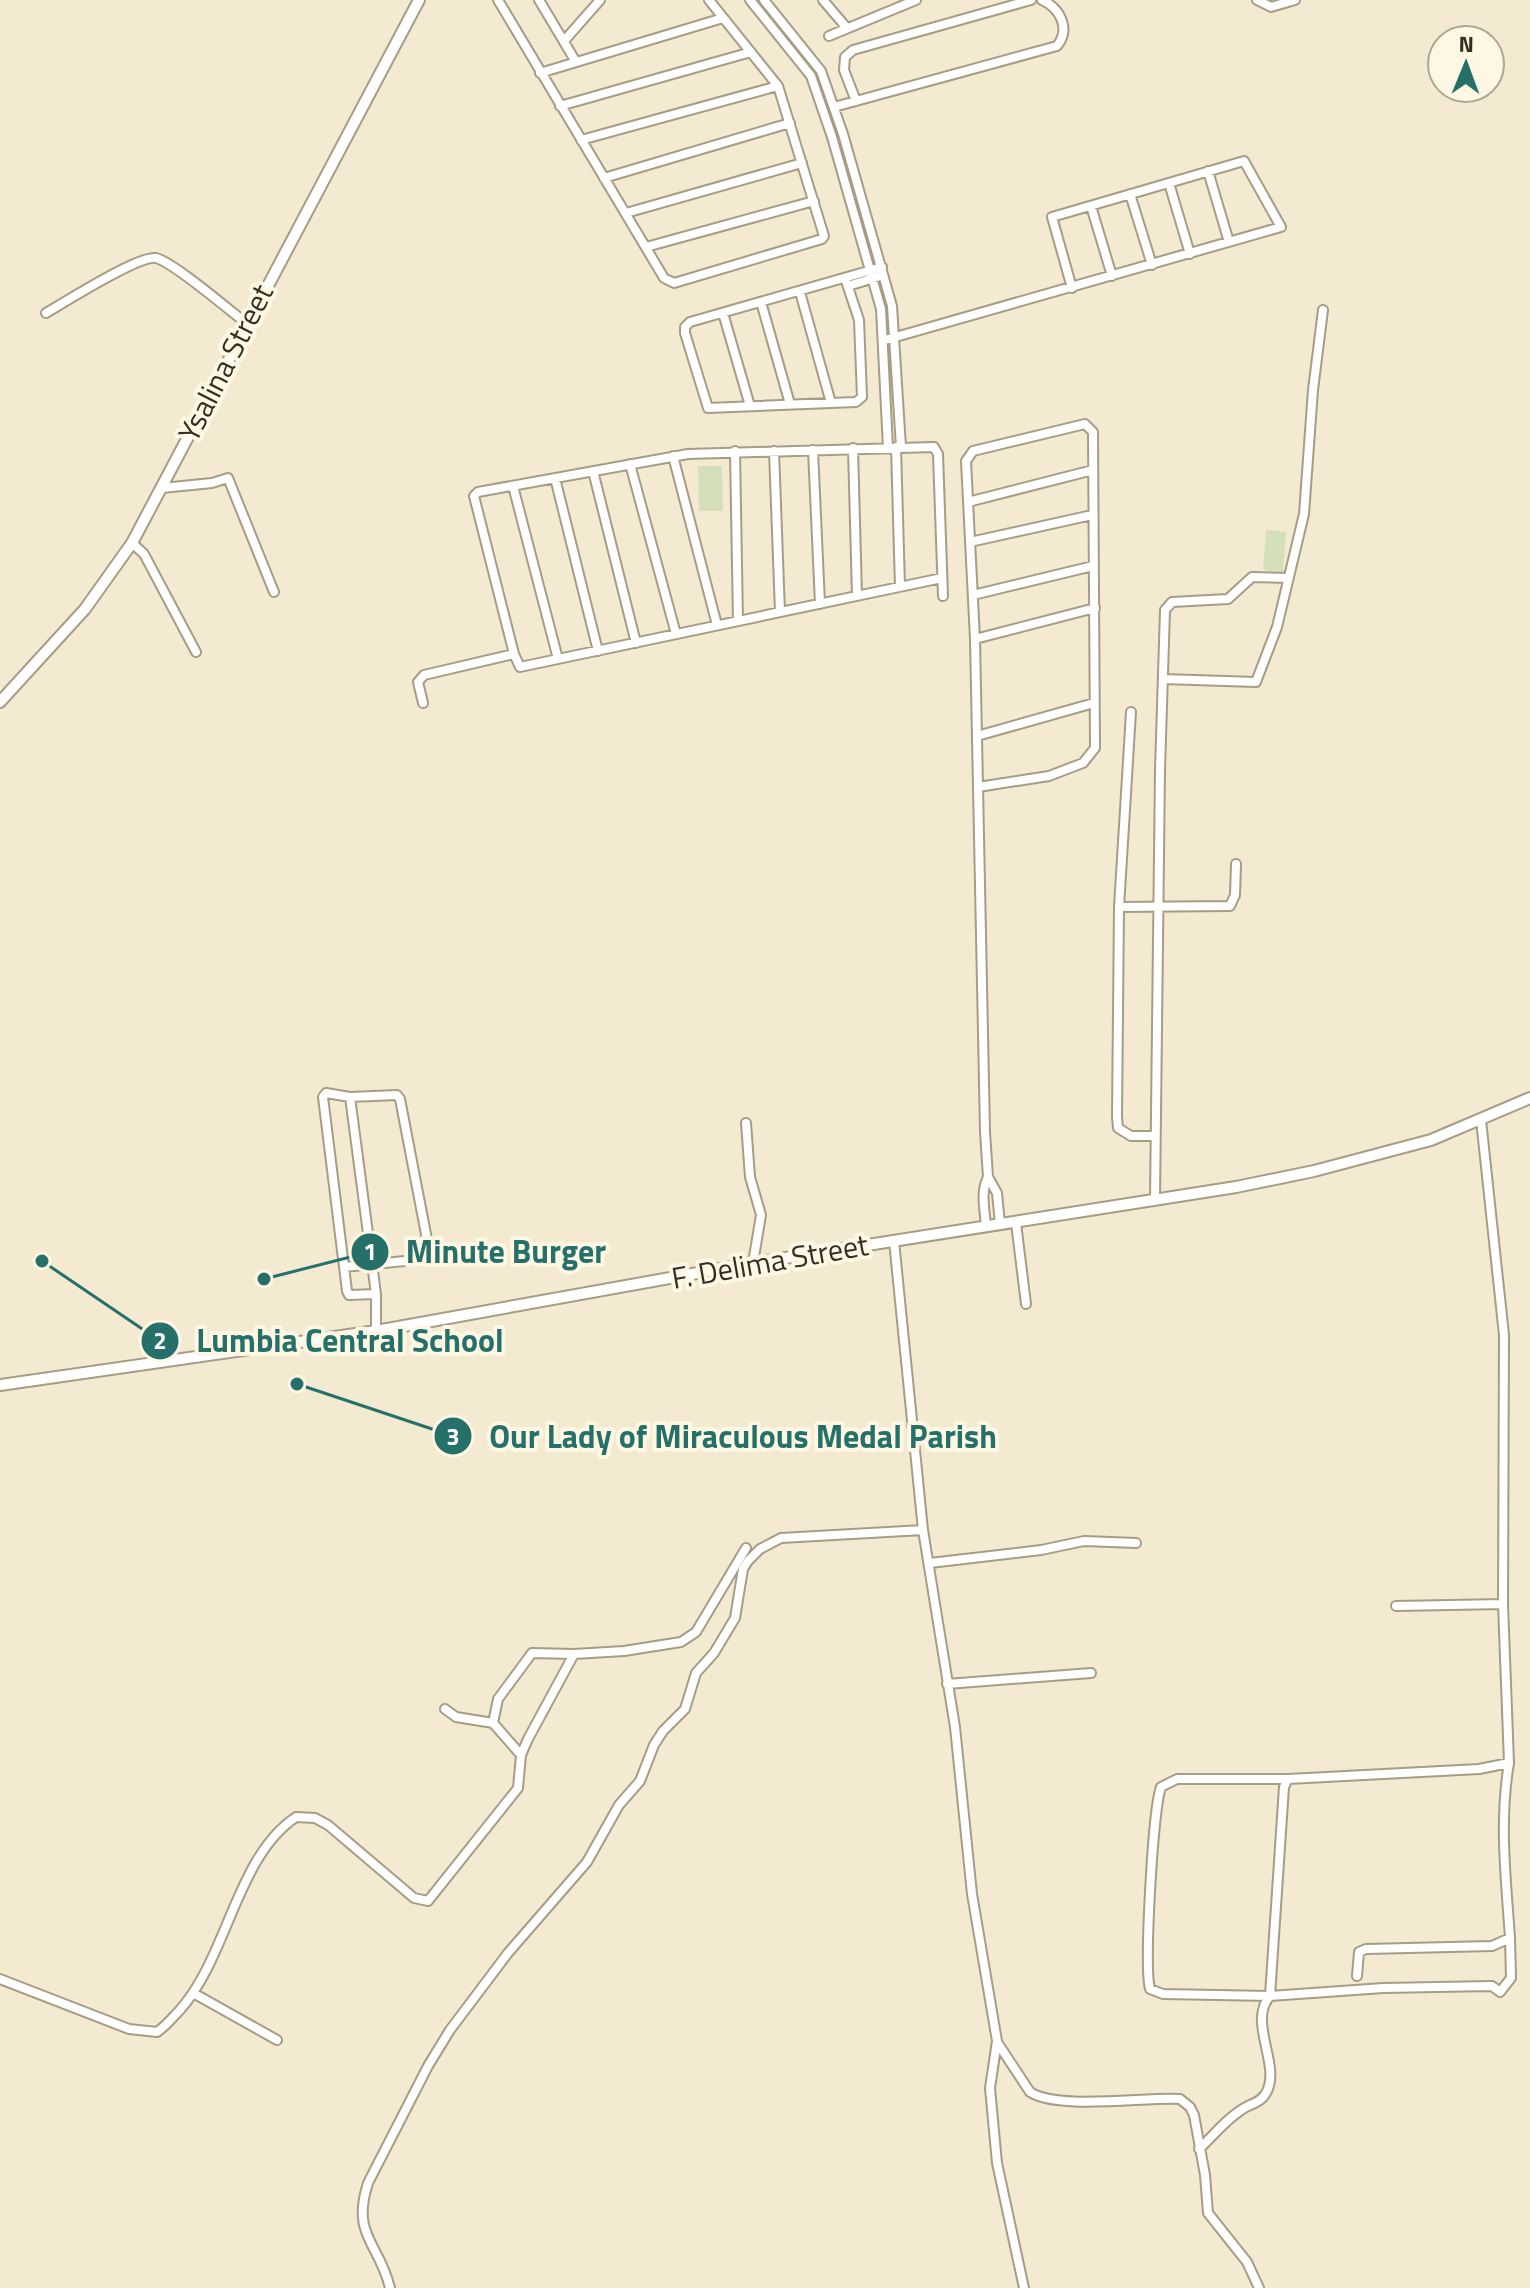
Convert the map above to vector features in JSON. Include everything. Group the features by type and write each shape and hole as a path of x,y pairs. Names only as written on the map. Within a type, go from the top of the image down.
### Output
{"street":[{"name":"Ysalina Street","path":"0,702 85,609 132,543 419,0"},
{"path":"498,0 664,278 670,282 679,282 822,239 824,230 778,86 709,0"},
{"path":"564,41 600,0"},
{"path":"750,0 806,66 822,105 881,309 885,340 887,428 895,447"},
{"path":"764,0 814,60 833,104 892,306 900,427 895,447 900,587"},
{"path":"823,0 846,27"},
{"path":"829,36 916,0"},
{"path":"856,101 844,70 845,57 853,50 1031,0"},
{"path":"822,105 856,101 1057,46 1063,38 1064,23 1052,4 1042,0"},
{"path":"1257,0 1271,7 1295,0"},
{"path":"540,1 576,62"},
{"path":"540,73 723,18"},
{"path":"560,106 751,52"},
{"path":"806,66 814,60"},
{"path":"581,140 778,86"},
{"path":"604,178 790,123"},
{"path":"885,340 1072,288 1281,227 1244,161 1208,171 1052,217 1072,288"},
{"path":"626,213 802,163"},
{"path":"1208,171 1229,242"},
{"path":"1169,183 1190,254"},
{"path":"1130,194 1152,265"},
{"path":"646,247 814,201"},
{"path":"1091,206 1112,276"},
{"path":"46,313 137,262 154,258 170,265 246,323"},
{"path":"846,282 859,320 862,397 856,402 708,408 685,333 685,327 690,322 883,271"},
{"path":"800,292 831,403"},
{"path":"761,302 790,404"},
{"path":"1163,679 1256,682 1277,627 1304,514 1313,390 1323,310"},
{"path":"723,313 750,406"},
{"path":"978,787 1049,776 1083,763 1095,748 1093,432 1085,424 973,451 966,461 975,639 981,1022 988,1177 983,1194 986,1227"},
{"path":"887,428 900,427"},
{"path":"942,578 520,667 514,654 474,496 478,492 673,456 735,451 931,446 937,450 943,596"},
{"path":"853,448 857,596"},
{"path":"813,450 820,604"},
{"path":"735,451 738,621"},
{"path":"774,451 780,612"},
{"path":"673,456 717,625"},
{"path":"630,464 676,634"},
{"path":"968,502 1093,470"},
{"path":"593,471 636,643"},
{"path":"162,488 212,483 228,478 274,592"},
{"path":"555,478 598,651"},
{"path":"513,486 558,659"},
{"path":"970,542 1092,515"},
{"path":"132,543 144,554 196,652"},
{"path":"973,595 1093,566"},
{"path":"1155,1200 1164,617 1168,605 1179,601 1228,599 1252,577 1289,578"},
{"path":"975,639 1095,608"},
{"path":"423,703 418,682 424,675 514,654"},
{"path":"977,736 1094,703"},
{"path":"1131,712 1119,907 1115,1061 1118,1128 1131,1136 1154,1136"},
{"path":"1119,907 1230,906 1235,895 1236,864"},
{"path":"344,1267 425,1259 430,1253 398,1096 350,1097 326,1093 323,1097 344,1267 349,1295 376,1294"},
{"path":"350,1097 373,1264 376,1331"},
{"name":"F. Delima Street","path":"0,1385 376,1331 753,1263 1016,1223 1314,1171 1431,1140 1530,1098"},
{"path":"1481,1120 1504,1335 1503,1604 1509,1763 1503,1797 1503,1859 1511,1978 1500,1992 1492,1986 1383,1988 1270,1996 1163,1994 1150,1989 1157,1810 1161,1787 1170,1781 1288,1779 1479,1769 1509,1763"},
{"path":"746,1123 750,1177 761,1215 753,1263"},
{"path":"988,1177 997,1193 1000,1224"},
{"path":"1016,1223 1026,1304"},
{"path":"894,1241 923,1530 957,1743 972,1894 997,2041 990,2088 997,2163 1024,2288"},
{"path":"390,2288 362,2218 362,2203 368,2183 450,2030 508,1953 587,1862 619,1805 640,1781 658,1738 685,1709 696,1673 714,1653 735,1618 743,1569 748,1561 760,1549 781,1538 923,1530"},
{"path":"930,1563 1041,1550 1084,1541 1136,1543"},
{"path":"493,1723 498,1699 532,1653 624,1651 681,1642 696,1632 746,1548"},
{"path":"1396,1606 1503,1604"},
{"path":"0,1979 129,2029 147,2033 164,2028 195,1994 256,1862 287,1823 296,1817 305,1816 328,1825 414,1898 428,1901 518,1788 521,1755 574,1654"},
{"path":"947,1684 1091,1673"},
{"path":"445,1709 456,1717 493,1723 521,1755"},
{"path":"1199,2149 1234,2115 1260,2100 1267,2093 1270,2081 1262,2016 1265,2002 1270,1996 1284,1794 1288,1779"},
{"path":"1357,1976 1359,1952 1366,1949 1492,1946 1510,1938"},
{"path":"195,1994 277,2040"},
{"path":"997,2041 1030,2092 1036,2096 1068,2101 1180,2099 1190,2107 1205,2175 1208,2213 1247,2262 1259,2288"}],"green space":[{"path":"698,466 722,466 723,511 699,511"},
{"path":"1266,530 1286,532 1283,572 1263,570"}],"place":[{"name":"Lumbia Central School","path":"42,1261"},
{"name":"Minute Burger","path":"264,1279"},
{"name":"Our Lady of Miraculous Medal Parish","path":"297,1384"}]}
